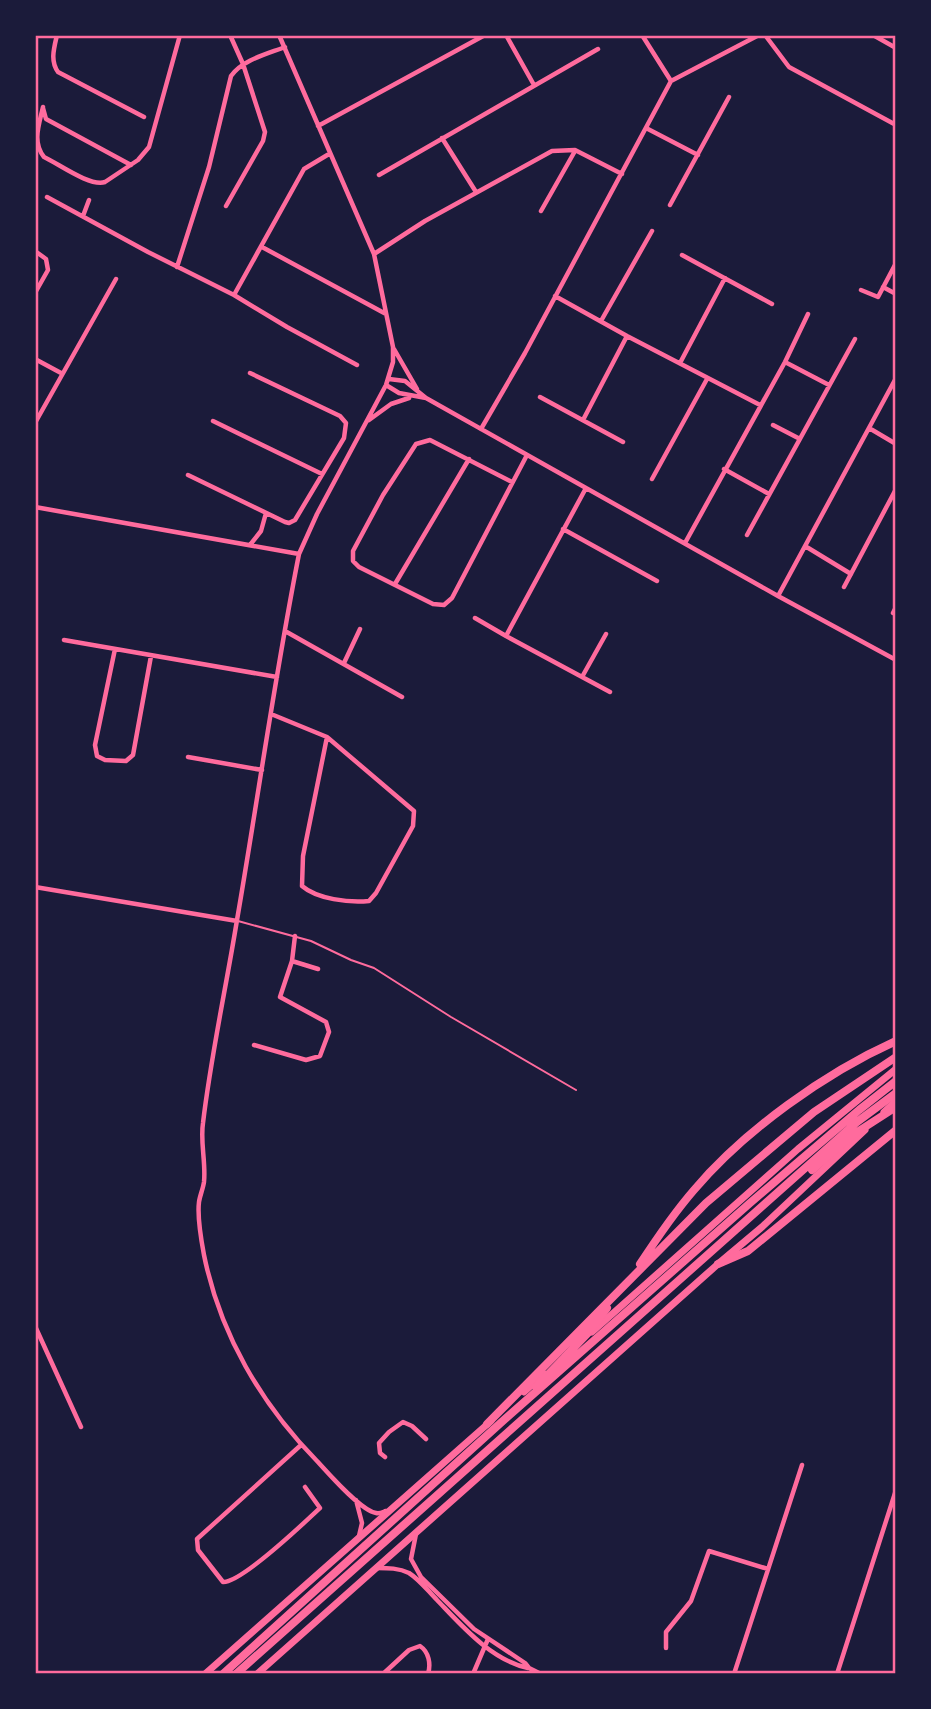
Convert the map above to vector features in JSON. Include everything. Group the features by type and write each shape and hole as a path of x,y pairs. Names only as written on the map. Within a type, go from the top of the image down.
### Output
{"highway":[{"path":"505,1419 588,1333 685,1202 726,1157 766,1122 834,1073 896,1041"},
{"path":"487,1424 706,1203 814,1112 896,1057"},
{"path":"205,1674 214,1671 400,1501 798,1149 896,1069"},
{"path":"223,1674 505,1419 789,1170 896,1081"},
{"path":"236,1674 857,1122 896,1093"},
{"path":"257,1674 762,1227 896,1101"},
{"path":"716,1248 851,1136 896,1107"},
{"path":"719,1264 748,1251 896,1129"}],"street":[{"path":"57,35 53,54 54,67 58,72 144,117"},
{"path":"131,165 46,119 43,107 37,146 44,157 94,183 104,181 131,165 138,160 150,143 180,35"},
{"path":"226,206 263,141 265,132 243,64 230,35"},
{"path":"278,35 374,254 393,362 388,382 317,514 299,554 205,1100 202,1128 204,1182 199,1203 200,1224 213,1291 241,1360 276,1415 301,1445 355,1499 376,1513 386,1511 400,1501"},
{"path":"317,126 485,35"},
{"path":"506,35 534,85"},
{"path":"642,35 671,81"},
{"path":"481,429 671,81 759,35"},
{"path":"765,35 789,67 896,125"},
{"path":"873,35 896,48"},
{"path":"177,267 209,167 227,86 236,68 285,47"},
{"path":"379,175 598,50"},
{"path":"670,205 729,97"},
{"path":"646,128 698,155"},
{"path":"442,138 475,192"},
{"path":"374,254 475,192 552,151 575,150 622,174"},
{"path":"541,211 575,150"},
{"path":"234,295 304,169 329,154"},
{"path":"47,197 234,295 357,365"},
{"path":"82,216 89,200"},
{"path":"601,321 652,231"},
{"path":"262,247 386,314"},
{"path":"35,251 46,259 48,270 35,293"},
{"path":"682,255 772,304"},
{"path":"861,290 876,297 896,263"},
{"path":"680,363 725,278"},
{"path":"35,423 116,279"},
{"path":"883,287 896,294"},
{"path":"555,296 627,337 760,405"},
{"path":"685,542 785,362 808,314"},
{"path":"583,421 627,337"},
{"path":"747,535 855,339"},
{"path":"392,345 417,389"},
{"path":"35,359 61,373"},
{"path":"785,362 829,385"},
{"path":"188,475 285,522 293,523 344,438 345,423 340,416 329,410 250,373"},
{"path":"778,596 896,378"},
{"path":"652,479 708,379"},
{"path":"388,382 405,381 426,398 896,660"},
{"path":"388,382 394,391 426,398"},
{"path":"365,424 391,404 414,397"},
{"path":"540,397 622,442"},
{"path":"213,421 322,474"},
{"path":"773,425 800,439"},
{"path":"869,428 896,444"},
{"path":"512,482 430,440 422,440 416,443 383,495 353,551 353,561 359,567 433,604 444,605 449,602 527,455"},
{"path":"394,584 469,459"},
{"path":"724,469 769,495"},
{"path":"506,636 586,488"},
{"path":"844,587 896,489"},
{"path":"35,507 299,554"},
{"path":"250,545 261,531 266,513"},
{"path":"563,529 657,581"},
{"path":"805,546 851,574"},
{"path":"893,613 896,607"},
{"path":"475,618 610,692"},
{"path":"344,663 360,629"},
{"path":"285,631 401,697"},
{"path":"582,677 606,634"},
{"path":"64,640 277,677"},
{"path":"115,649 95,745 97,756 105,760 126,761 132,755 151,656"},
{"path":"271,713 327,737 407,803 415,814 410,833 369,901 349,901 324,896 302,886 303,856 327,737"},
{"path":"188,757 262,770"},
{"path":"35,887 237,921"},
{"path":"254,1045 306,1060 320,1056 324,1050 329,1032 326,1022 280,997 292,961 295,936"},
{"path":"292,961 318,969"},
{"path":"35,1326 81,1427"},
{"path":"385,1457 380,1453 379,1443 403,1422 412,1426 426,1439"},
{"path":"301,1445 197,1539 198,1550 223,1582 231,1581 257,1563 320,1508 305,1487"},
{"path":"734,1674 802,1465"},
{"path":"837,1674 896,1490"},
{"path":"355,1499 362,1523 355,1543"},
{"path":"417,1530 411,1559 416,1571 431,1590 468,1632 485,1646 522,1667 541,1674"},
{"path":"666,1648 666,1632 691,1601 709,1551 768,1569"},
{"path":"375,1568 407,1572 474,1629 529,1668"},
{"path":"473,1674 488,1639"},
{"path":"383,1674 403,1655 420,1646 429,1661 428,1674"}],"lane":[{"path":"237,921 295,936 374,968 576,1090"}]}
